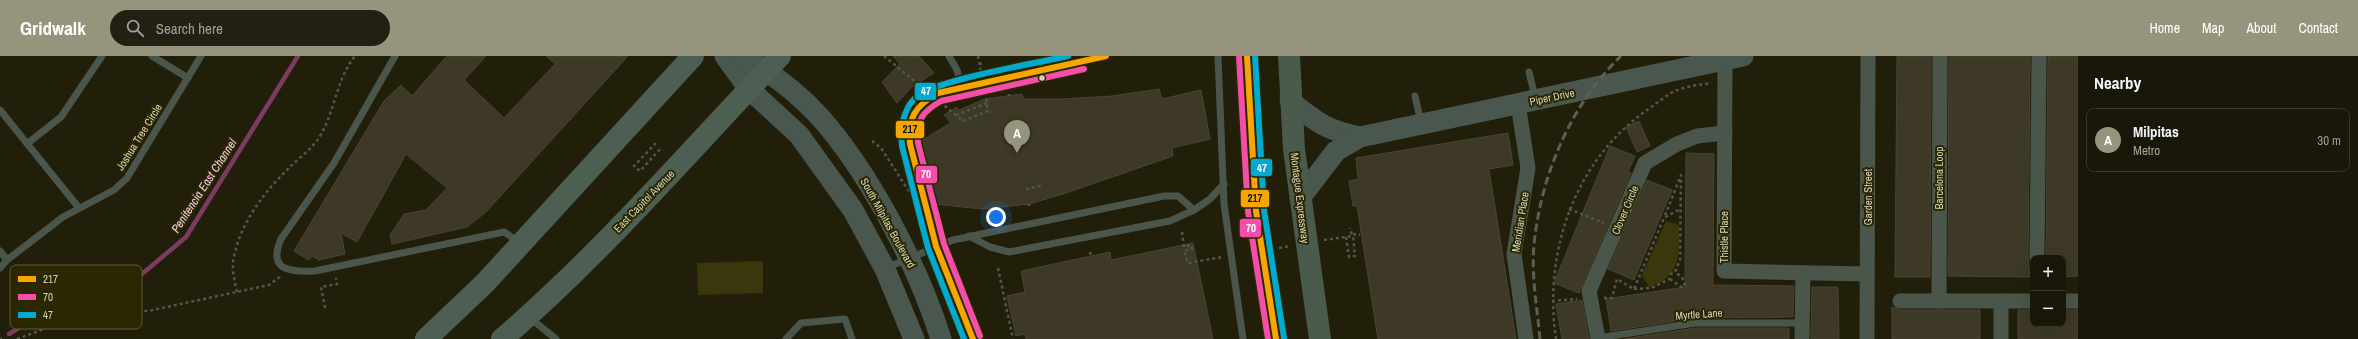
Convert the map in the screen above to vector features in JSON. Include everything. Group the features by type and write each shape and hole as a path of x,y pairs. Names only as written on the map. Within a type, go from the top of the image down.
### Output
{"highway":[{"path":"1247,56 1256,211 1276,339"},
{"name":"Montague Expressway","path":"1289,56 1290,101 1300,198 1320,339"}],"main road":[{"path":"426,339 485,283 694,56"},
{"name":"East Capitol Avenue","path":"502,339 528,317 629,217 774,63"}],"street":[{"path":"725,56 749,89 799,135 853,210 885,269 914,339"},
{"name":"South Milpitas Boulevard","path":"743,56 774,63 819,116 851,158 877,199 907,258 933,313 942,339"},
{"name":"Garden Street","path":"1867,339 1868,56"},
{"name":"Barcelona Loop","path":"1939,301 1940,56"},
{"path":"2037,255 2039,56"},
{"name":"Piper Drive","path":"1300,198 1336,151 1360,137 1527,102 1731,65"},
{"name":"Thistle Place","path":"1731,65 1725,133 1724,271 1867,274"},
{"name":"Piper Drive","path":"1290,101 1316,122 1333,131 1360,137"},
{"name":"Meridian Place","path":"1526,339 1514,254 1528,168 1527,102"},
{"name":"Clover Circle","path":"1598,338 1589,291 1645,163 1677,144 1696,136 1725,133"},
{"path":"1802,339 1803,273"},
{"path":"1900,300 2030,301"},
{"path":"2001,301 2001,339"},
{"path":"2066,301 2078,301"}],"lane":[{"path":"28,143 61,117 102,56"},
{"path":"152,56 188,78"},
{"name":"Joshua Tree Circle","path":"0,268 7,260 32,240 79,208 114,190 127,178 201,56"},
{"path":"395,56 334,163 281,239 277,249 278,261 285,270 295,272 315,271 504,232 521,244"},
{"path":"949,56 957,70 962,87"},
{"path":"973,339 936,246 926,213 910,144 910,125 914,113 921,103 938,93 1106,56"},
{"path":"1218,56 1226,231 1243,339"},
{"path":"1527,102 1529,72"},
{"path":"1415,96 1422,124"},
{"path":"0,110 79,208"},
{"path":"969,236 990,248 1009,252 1170,221 1194,210 1210,199 1224,184"},
{"path":"885,269 936,246 969,236 1164,196 1178,196 1194,210"},
{"path":"0,251 7,260"},
{"path":"528,317 556,339"},
{"path":"786,339 801,323 844,319 852,339"},
{"name":"Myrtle Lane","path":"1598,338 1695,323 1802,323"}],"path":[{"path":"237,292 233,262 238,242 251,214 267,190 320,137 341,79 355,56"},
{"path":"884,56 926,91"},
{"path":"978,56 981,72"},
{"path":"979,64 984,62"},
{"path":"1556,339 1552,301 1557,248 1570,209 1590,170 1608,145 1630,122 1676,91 1731,65"},
{"path":"939,101 963,121 988,111 986,97"},
{"path":"956,115 987,103"},
{"path":"872,141 881,148 917,205 926,213"},
{"path":"656,143 634,166 640,171 662,147"},
{"path":"1552,301 1612,298 1617,279 1634,288 1652,288 1670,279 1671,274 1675,272 1680,260 1681,175 1634,288"},
{"path":"1026,189 1041,186"},
{"path":"1570,209 1617,229"},
{"path":"1664,218 1680,209"},
{"path":"1346,237 1349,257 1355,256 1353,236 1350,228"},
{"path":"1182,232 1184,247 1191,246 1192,249 1184,250 1188,263 1197,261"},
{"path":"1353,236 1360,235"},
{"path":"1090,252 1091,256"},
{"path":"998,268 1013,339"},
{"path":"142,311 148,311 269,285 280,277 285,270"},
{"path":"1670,279 1681,287 1685,286 1682,277 1675,272"},
{"path":"325,308 321,287 337,284 336,278"},
{"path":"17,339 44,329"}],"shaded area":[{"path":"1666,221 1679,225 1679,246 1676,263 1668,277 1649,287 1642,275"},
{"path":"763,261 763,293 698,295 697,263"}],"building":[{"path":"447,56 486,56 464,80 504,118 555,64 546,56 628,56 486,212 467,227 392,244 390,235 404,214 426,210 447,188 406,154 357,242 341,233 345,254 319,260 312,256 309,260 294,251 384,101 401,85 412,96"},
{"path":"893,56 919,56 934,73 913,86 897,103 882,82 900,64"},
{"path":"1897,56 1931,56 1930,277 1895,277"},
{"path":"1949,56 2030,56 2028,258 2030,277 1948,276"},
{"path":"2048,56 2078,56 2078,276 2066,277 2066,255 2046,255"},
{"path":"1159,89 1162,99 1201,90 1210,139 1172,148 1173,156 1063,194 1029,204 982,209 935,204 921,141 951,123 944,115 957,107 959,110 985,99 1022,94 1024,99 1062,99 1112,96"},
{"path":"1639,121 1650,146 1637,152 1626,127"},
{"path":"1508,133 1513,165 1489,169 1516,339 1378,339 1357,206 1353,206 1349,181 1358,179 1356,158"},
{"path":"1610,146 1635,156 1628,172 1631,173 1579,293 1554,283"},
{"path":"1686,153 1714,154 1713,285 1794,286 1793,317 1695,318 1611,331 1606,299 1685,287"},
{"path":"1647,180 1672,190 1634,280 1608,269"},
{"path":"1193,243 1213,339 1026,339 1025,334 1016,336 1007,296 1025,292 1021,271 1110,252 1111,260"},
{"path":"1812,287 1838,287 1839,339 1811,339"},
{"path":"1582,300 1589,339 1562,339 1556,304"},
{"path":"1892,307 1900,310 1980,310 1980,339 1892,339"},
{"path":"2018,310 2030,310 2030,327 2066,327 2066,310 2078,310 2078,339 2018,339"},
{"path":"1695,328 1789,328 1789,339 1624,339"}],"waterway":[{"name":"Penitencia East Channel","path":"142,274 186,237 298,56"},
{"name":"Penitencia East Channel","path":"9,334 17,329"}],"railway":[{"path":"1540,339 1534,288 1533,262 1535,236 1545,186 1563,138 1575,116 1588,94 1621,56"}],"transit line":[{"name":"47","path":"964,339 928,248 902,146 902,127 905,114 915,98 926,91 942,85 987,73 1068,56"},
{"name":"217","path":"973,339 936,246 910,144 910,126 912,119 919,108 938,93 1106,56"},
{"name":"70","path":"1239,56 1248,211 1268,339"},
{"name":"217","path":"1247,56 1256,211 1276,339"},
{"name":"47","path":"1255,56 1264,210 1284,338"},
{"name":"70","path":"980,336 944,244 918,143 919,123 925,113 941,101 1084,69"}],"place":[{"name":"Milpitas","path":"1017,153"}]}
